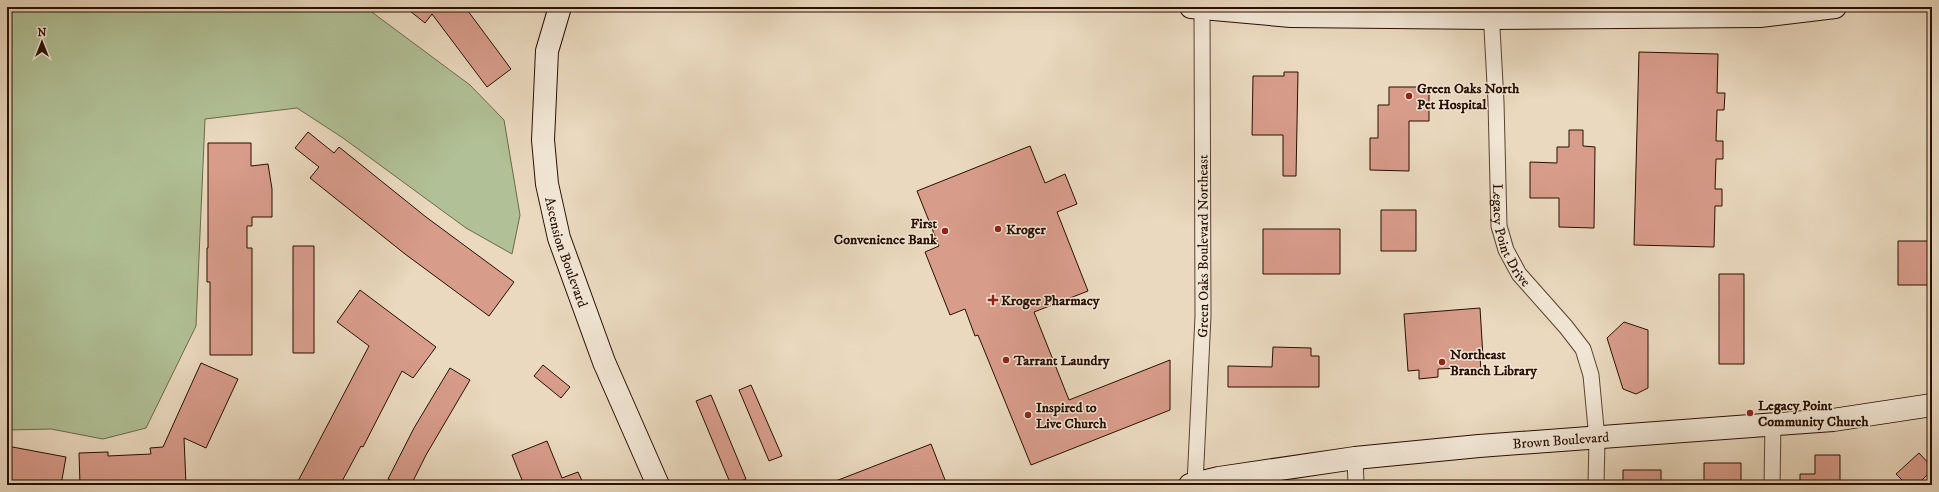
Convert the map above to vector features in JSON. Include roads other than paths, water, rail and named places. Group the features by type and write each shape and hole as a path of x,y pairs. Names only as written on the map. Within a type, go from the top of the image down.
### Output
{"street":[{"name":"Ascension Boulevard","path":"560,7 547,51 543,140 547,184 559,238 604,362 658,485"},
{"path":"1196,8 1291,16 1491,12 1760,16 1835,7"},
{"name":"Green Oaks Boulevard Northeast","path":"1193,484 1203,316 1196,8"},
{"name":"Legacy Point Drive","path":"1491,12 1496,102 1499,226 1506,250 1519,274 1566,327 1583,349 1591,375 1597,439 1596,485"},
{"name":"Brown Boulevard","path":"1193,484 1219,478 1356,458 1479,446 1597,439 1833,420 1932,405"},
{"path":"1772,485 1773,424"},
{"path":"1356,458 1356,485"}],"place":[{"name":"Green Oaks North Pet Hospital","path":"1409,96"},
{"name":"Kroger","path":"998,229"},
{"name":"First Convenience Bank","path":"945,231"},
{"name":"Kroger Pharmacy","path":"993,300"},
{"name":"Tarrant Laundry","path":"1006,360"},
{"name":"Northeast Branch Library","path":"1442,362"},
{"name":"Legacy Point Community Church","path":"1750,413"},
{"name":"Inspired to Live Church","path":"1028,415"}]}
